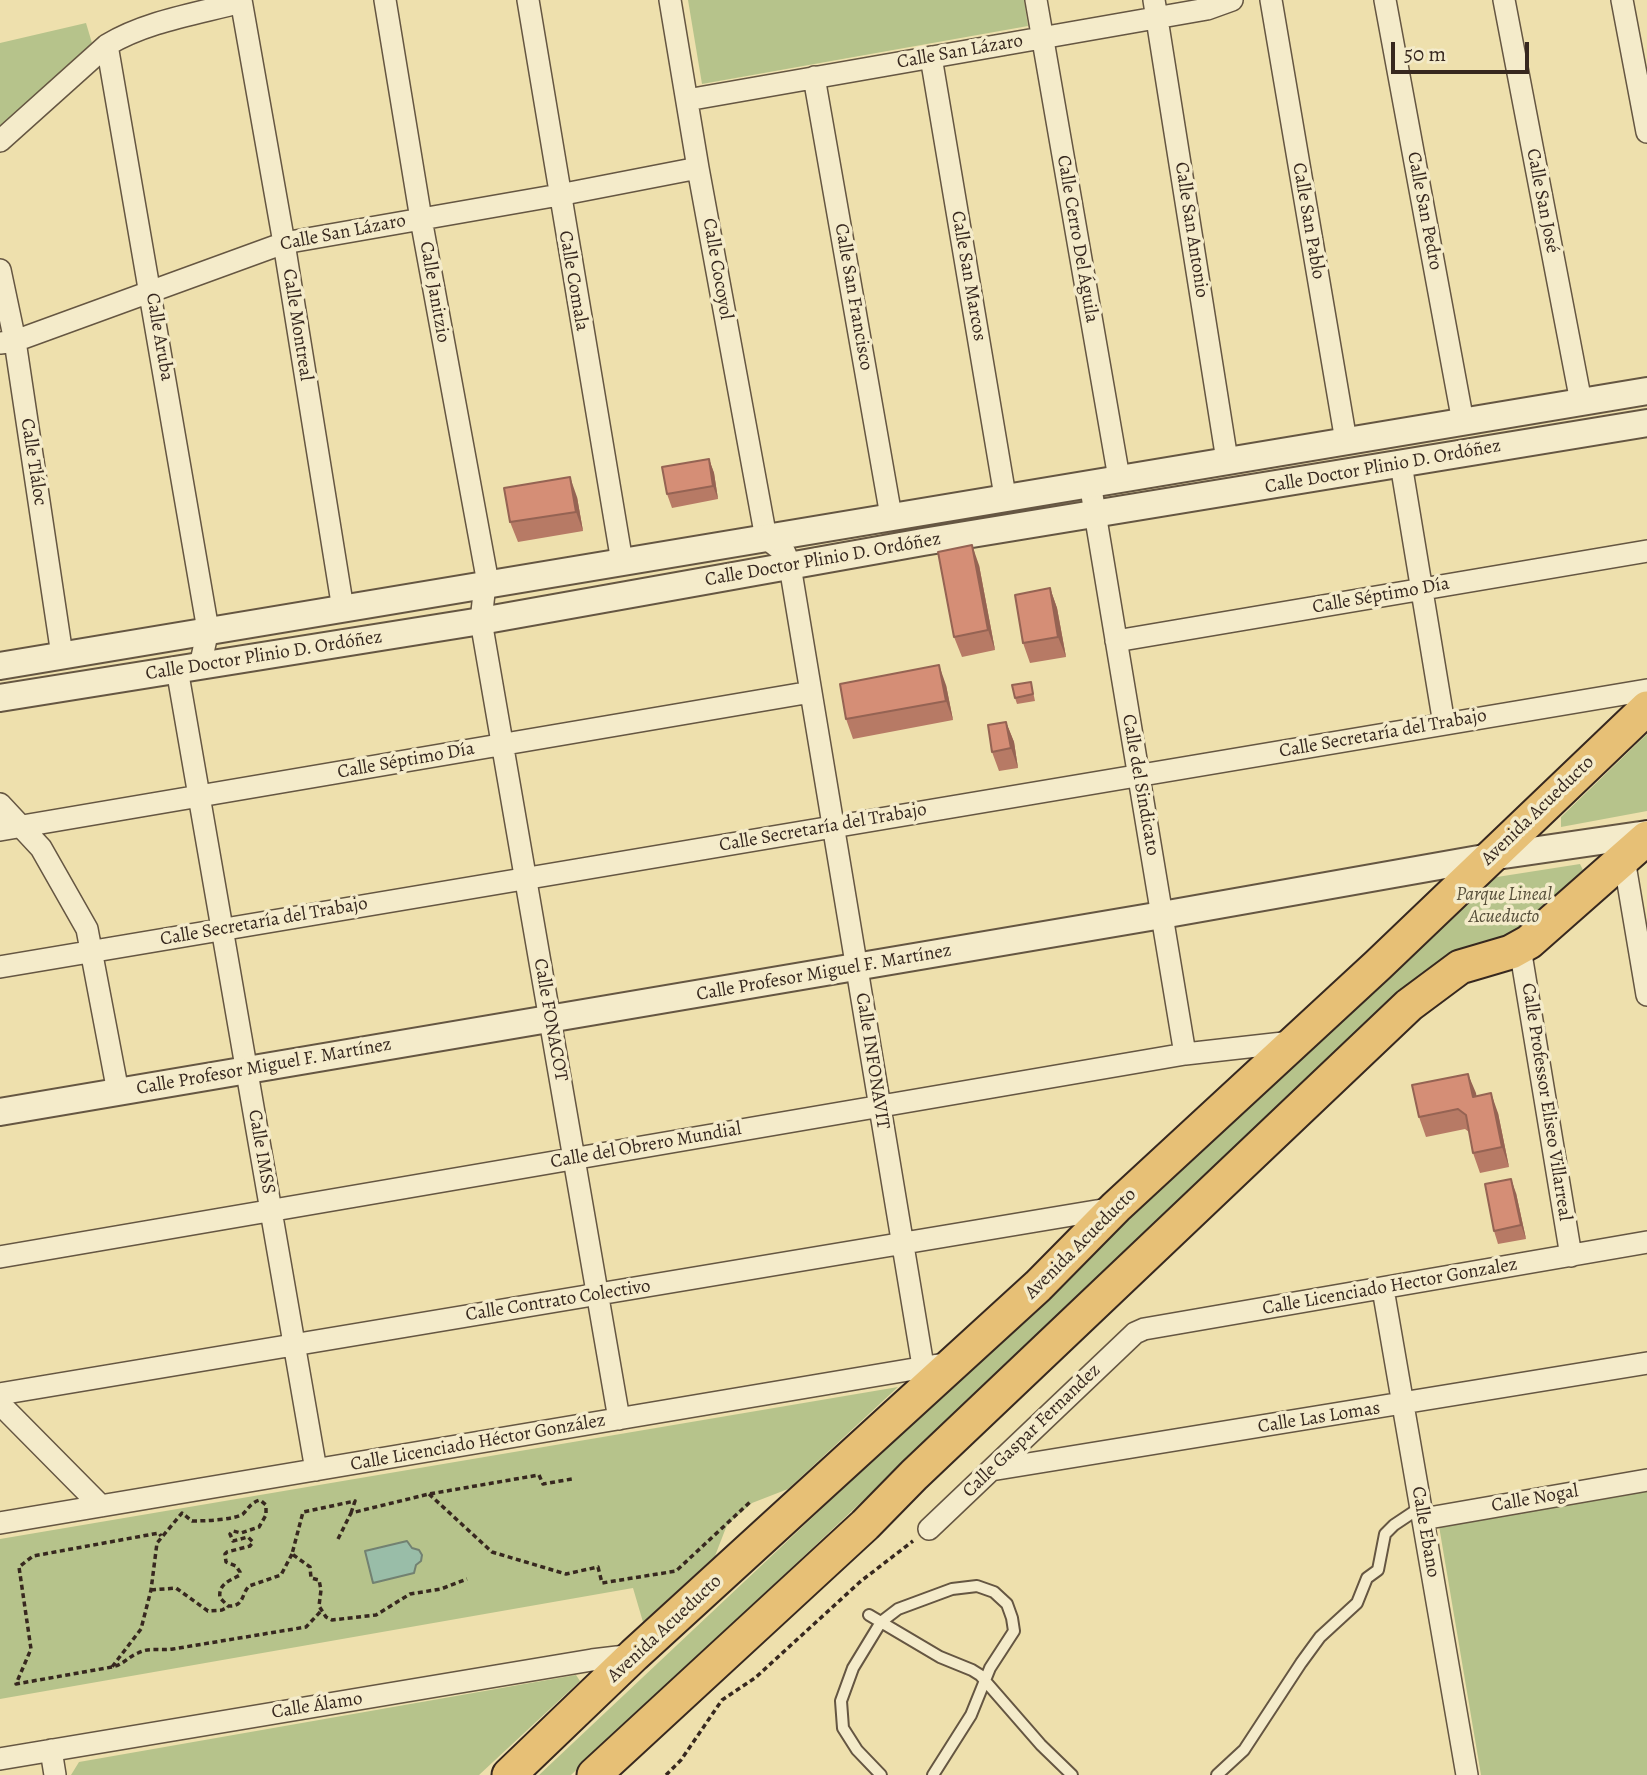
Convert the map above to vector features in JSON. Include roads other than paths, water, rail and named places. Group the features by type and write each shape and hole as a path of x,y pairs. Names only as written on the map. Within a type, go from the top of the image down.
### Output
{"main road":[{"name":"Avenida Acueducto","path":"509,1775 925,1379 957,1362 1038,1286 1116,1207 1378,964 1647,708"},
{"path":"594,1775 865,1525 934,1456 1409,1005 1460,967 1521,948 1639,843"}],"street":[{"name":"Calle Janitzio","path":"385,0 421,219 488,583"},
{"name":"Calle Comala","path":"528,0 558,195 622,562"},
{"name":"Calle Cocoyol","path":"670,0 766,538"},
{"name":"Calle Cerro Del Águila","path":"1036,0 1119,478"},
{"name":"Calle San Lázaro","path":"687,100 1042,37 1155,9 1207,9 1232,0"},
{"name":"Calle San Pablo","path":"1271,0 1346,442"},
{"name":"Calle San Pedro","path":"1384,0 1463,422"},
{"name":"Calle San José","path":"1504,0 1581,402"},
{"path":"1622,0 1647,132"},
{"path":"0,141 107,45 127,33 241,1"},
{"name":"Calle Montreal","path":"241,1 284,243 343,609"},
{"name":"Calle San Antonio","path":"1155,9 1227,460"},
{"name":"Calle Aruba","path":"107,45 208,630"},
{"name":"Calle San Marcos","path":"931,57 1005,496"},
{"name":"Calle San Francisco","path":"814,77 891,516"},
{"name":"Calle San Lázaro","path":"7,342 284,243 698,168"},
{"name":"Calle Tláloc","path":"0,270 7,342 62,655"},
{"name":"Calle Doctor Plinio D. Ordóñez","path":"0,666 1005,496 1647,391"},
{"name":"Calle Doctor Plinio D. Ordóñez","path":"0,698 481,621 923,542 1647,423"},
{"path":"1401,464 1444,724"},
{"name":"Calle del Sindicato","path":"1090,483 1185,1054"},
{"path":"918,511 923,542"},
{"path":"766,538 785,553 790,566"},
{"name":"Calle Séptimo Día","path":"1116,641 1647,551"},
{"name":"Calle INFONAVIT","path":"790,566 925,1379"},
{"name":"Calle FONACOT","path":"488,583 481,621 620,1419"},
{"path":"188,668 208,630"},
{"name":"Calle IMSS","path":"188,668 199,796 317,1470"},
{"name":"Calle Secretaría del Trabajo","path":"0,967 1647,690"},
{"name":"Calle Séptimo Día","path":"0,830 811,692"},
{"path":"0,804 41,848 87,929 118,1092"},
{"path":"1639,843 1647,995"},
{"name":"Calle Profesor Miguel F. Martínez","path":"0,1112 1490,857 1639,843"},
{"name":"Calle Professor Eliseo Villarreal","path":"1521,948 1571,1256"},
{"name":"Calle del Obrero Mundial","path":"0,1258 1185,1054 1292,1042"},
{"name":"Calle Contrato Colectivo","path":"0,1394 1116,1207"},
{"name":"Calle Licenciado Hector Gonzalez","path":"1135,1333 1151,1326 1383,1289 1647,1242"},
{"name":"Calle Ebano","path":"1383,1289 1467,1775"},
{"name":"Calle Gaspar Fernandez","path":"929,1529 1135,1333"},
{"name":"Calle Las Lomas","path":"991,1470 1403,1405 1647,1363"},
{"name":"Calle Licenciado Héctor González","path":"0,1523 620,1419 925,1379"},
{"path":"0,1404 100,1506"},
{"name":"Calle Nogal","path":"1422,1513 1647,1480"},
{"name":"Calle Álamo","path":"0,1759 634,1655"},
{"path":"51,1751 55,1775"}],"lane":[{"path":"1217,1775 1244,1750 1320,1637 1357,1602 1367,1578 1378,1570 1385,1534 1394,1525 1422,1513"},
{"path":"881,1775 848,1738 843,1728 840,1713 844,1688 853,1668 881,1622 898,1609 953,1589 977,1586 994,1592 1007,1604 1014,1631 990,1668 971,1715 933,1775"},
{"path":"869,1615 940,1657 972,1670 1072,1775"}],"park label":[{"name":"Parque Lineal Acueducto","path":"1504,906"}]}
